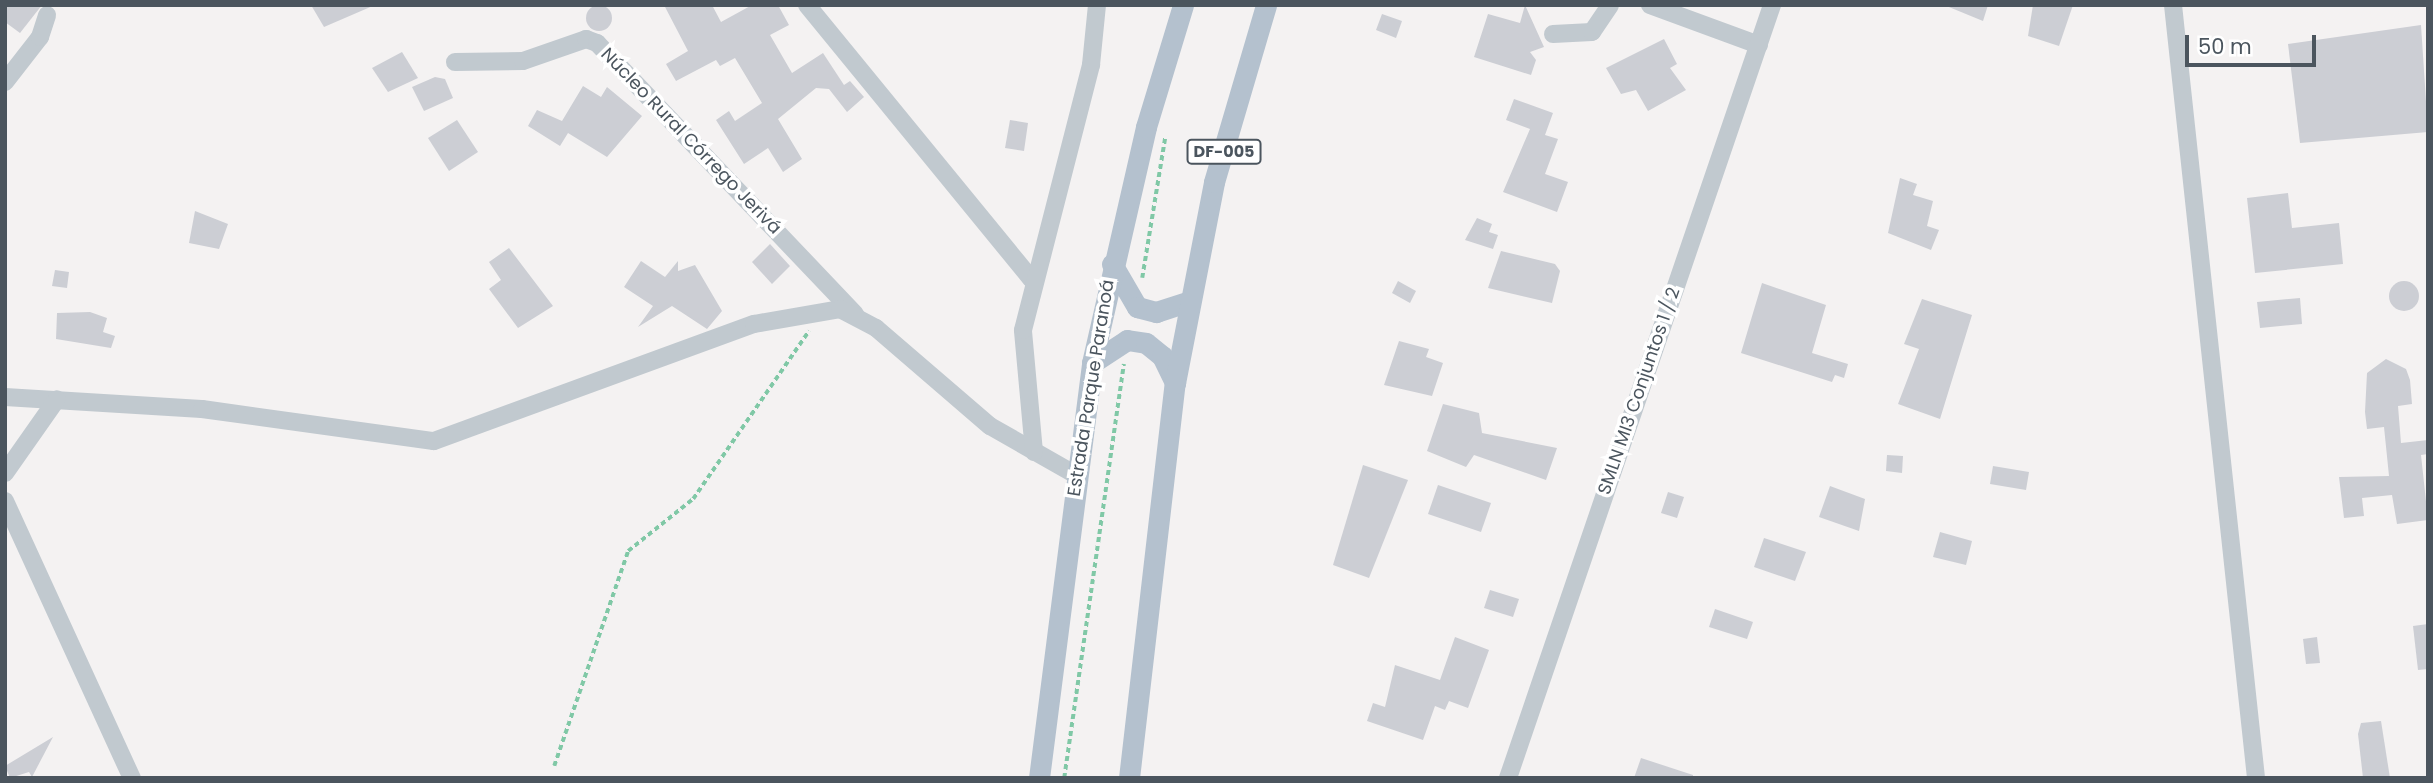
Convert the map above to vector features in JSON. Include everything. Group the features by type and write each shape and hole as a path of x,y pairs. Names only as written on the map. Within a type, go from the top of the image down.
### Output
{"main road":[{"name":"Estrada Parque Paranoá","path":"1039,778 1092,363 1112,264 1183,5"},
{"name":"DF-005","path":"1129,778 1175,383 1214,182 1266,5"},
{"path":"1112,264 1137,307 1156,312 1190,301"},
{"path":"1092,363 1127,340 1162,356 1175,383"}],"street":[{"path":"807,5 1031,279"},
{"path":"1034,452 1022,360 1031,279 1091,65 1097,5"},
{"path":"1553,34 1592,33 1610,5"},
{"path":"1650,5 1759,45"},
{"name":"SMLN MI3 Conjuntos 1 / 2","path":"1508,778 1772,5"},
{"path":"2173,5 2173,35 2256,778"},
{"path":"5,82 40,37 47,15"},
{"name":"Núcleo Rural Córrego Jerivá","path":"454,62 523,61 586,39 597,43 858,316 973,414 1076,475"},
{"path":"5,397 202,409 434,441 616,380 754,324 823,308 858,316"},
{"path":"5,473 57,400"},
{"path":"5,501 132,778"}],"path":[{"path":"1137,307 1166,130"},
{"path":"554,766 628,551 706,484 823,308"},
{"path":"1064,778 1127,340"}],"building":[{"path":"5,5 42,5 20,33 5,22"},
{"path":"311,5 375,5 324,27"},
{"path":"599,5 608,9 612,18 608,27 599,31 590,27 586,18 590,9"},
{"path":"664,5 712,5 721,22 752,5 778,5 789,25 770,35 792,73 823,53 844,85 850,81 864,97 847,112 829,89 816,88 778,119 802,159 783,172 768,148 744,164 716,120 729,111 735,121 762,103 735,58 720,66 716,60 676,81 666,64 688,51"},
{"path":"1525,5 1544,47 1530,52 1536,60 1531,75 1474,57 1488,14 1520,23"},
{"path":"1944,5 1988,5 1983,21"},
{"path":"2033,5 2073,5 2059,46 2028,36"},
{"path":"1382,14 1402,21 1396,38 1376,30"},
{"path":"2421,25 2428,132 2300,143 2288,44"},
{"path":"1664,39 1677,64 1670,68 1686,90 1648,111 1636,90 1621,94 1606,68"},
{"path":"402,52 418,78 388,92 372,68"},
{"path":"435,77 445,79 453,98 424,111 412,87"},
{"path":"583,86 601,97 607,87 642,116 607,157 568,133 560,146 528,126 537,110 562,121"},
{"path":"1514,99 1553,113 1545,135 1558,139 1545,174 1568,182 1557,212 1503,192 1530,129 1506,120"},
{"path":"457,120 478,152 449,171 428,138"},
{"path":"1010,120 1028,123 1024,151 1005,148"},
{"path":"1900,178 1917,184 1913,195 1933,201 1927,226 1939,230 1931,250 1888,233"},
{"path":"2288,193 2292,228 2339,223 2343,264 2255,273 2247,198"},
{"path":"195,211 228,224 219,249 189,243"},
{"path":"1477,218 1492,224 1489,232 1498,235 1493,249 1465,240"},
{"path":"770,244 790,266 772,284 752,262"},
{"path":"509,248 553,306 518,328 489,289 501,280 489,262"},
{"path":"1501,251 1555,264 1560,271 1552,303 1488,288"},
{"path":"641,261 665,277 678,261 678,271 695,265 722,311 707,329 672,306 638,327 653,306 624,287"},
{"path":"55,270 69,272 67,288 52,286"},
{"path":"1398,281 1416,291 1410,303 1392,293"},
{"path":"2404,281 2415,285 2419,296 2415,307 2404,311 2393,307 2389,296 2393,285"},
{"path":"1762,283 1826,305 1812,353 1848,364 1844,378 1835,375 1832,382 1741,353"},
{"path":"2300,298 2302,324 2260,328 2257,302"},
{"path":"1922,299 1972,315 1940,419 1898,404 1919,349 1904,344"},
{"path":"90,312 107,318 103,332 115,336 111,348 56,339 57,313"},
{"path":"1399,341 1429,349 1426,357 1443,363 1432,396 1384,385"},
{"path":"2386,359 2406,369 2410,380 2412,404 2398,406 2401,443 2428,440 2428,454 2421,455 2428,520 2397,524 2392,495 2362,498 2364,516 2344,518 2339,477 2389,476 2384,427 2367,429 2365,412 2367,373"},
{"path":"1443,404 1479,413 1482,433 1557,448 1546,480 1474,455 1466,467 1427,451"},
{"path":"1887,455 1903,456 1902,473 1886,471"},
{"path":"1363,465 1408,480 1369,578 1333,565"},
{"path":"1993,466 2029,472 2026,490 1990,484"},
{"path":"1438,485 1491,503 1481,532 1428,514"},
{"path":"1830,486 1865,499 1859,531 1819,517"},
{"path":"1668,492 1684,497 1677,518 1661,513"},
{"path":"1940,532 1972,541 1966,565 1933,557"},
{"path":"1764,538 1806,552 1795,581 1754,567"},
{"path":"1490,590 1519,599 1513,617 1484,608"},
{"path":"1715,609 1753,622 1747,639 1709,627"},
{"path":"2428,624 2428,669 2418,670 2413,626"},
{"path":"1455,637 1489,650 1468,708 1449,701 1445,710 1435,706 1423,740 1367,721 1373,703 1385,707 1395,665 1440,680"},
{"path":"2317,637 2320,663 2306,664 2303,639"},
{"path":"2381,721 2390,778 2363,778 2358,734 2361,723"},
{"path":"53,737 32,777 29,772 10,778 5,766"},
{"path":"1641,758 1693,775 1693,778 1634,778"}]}
